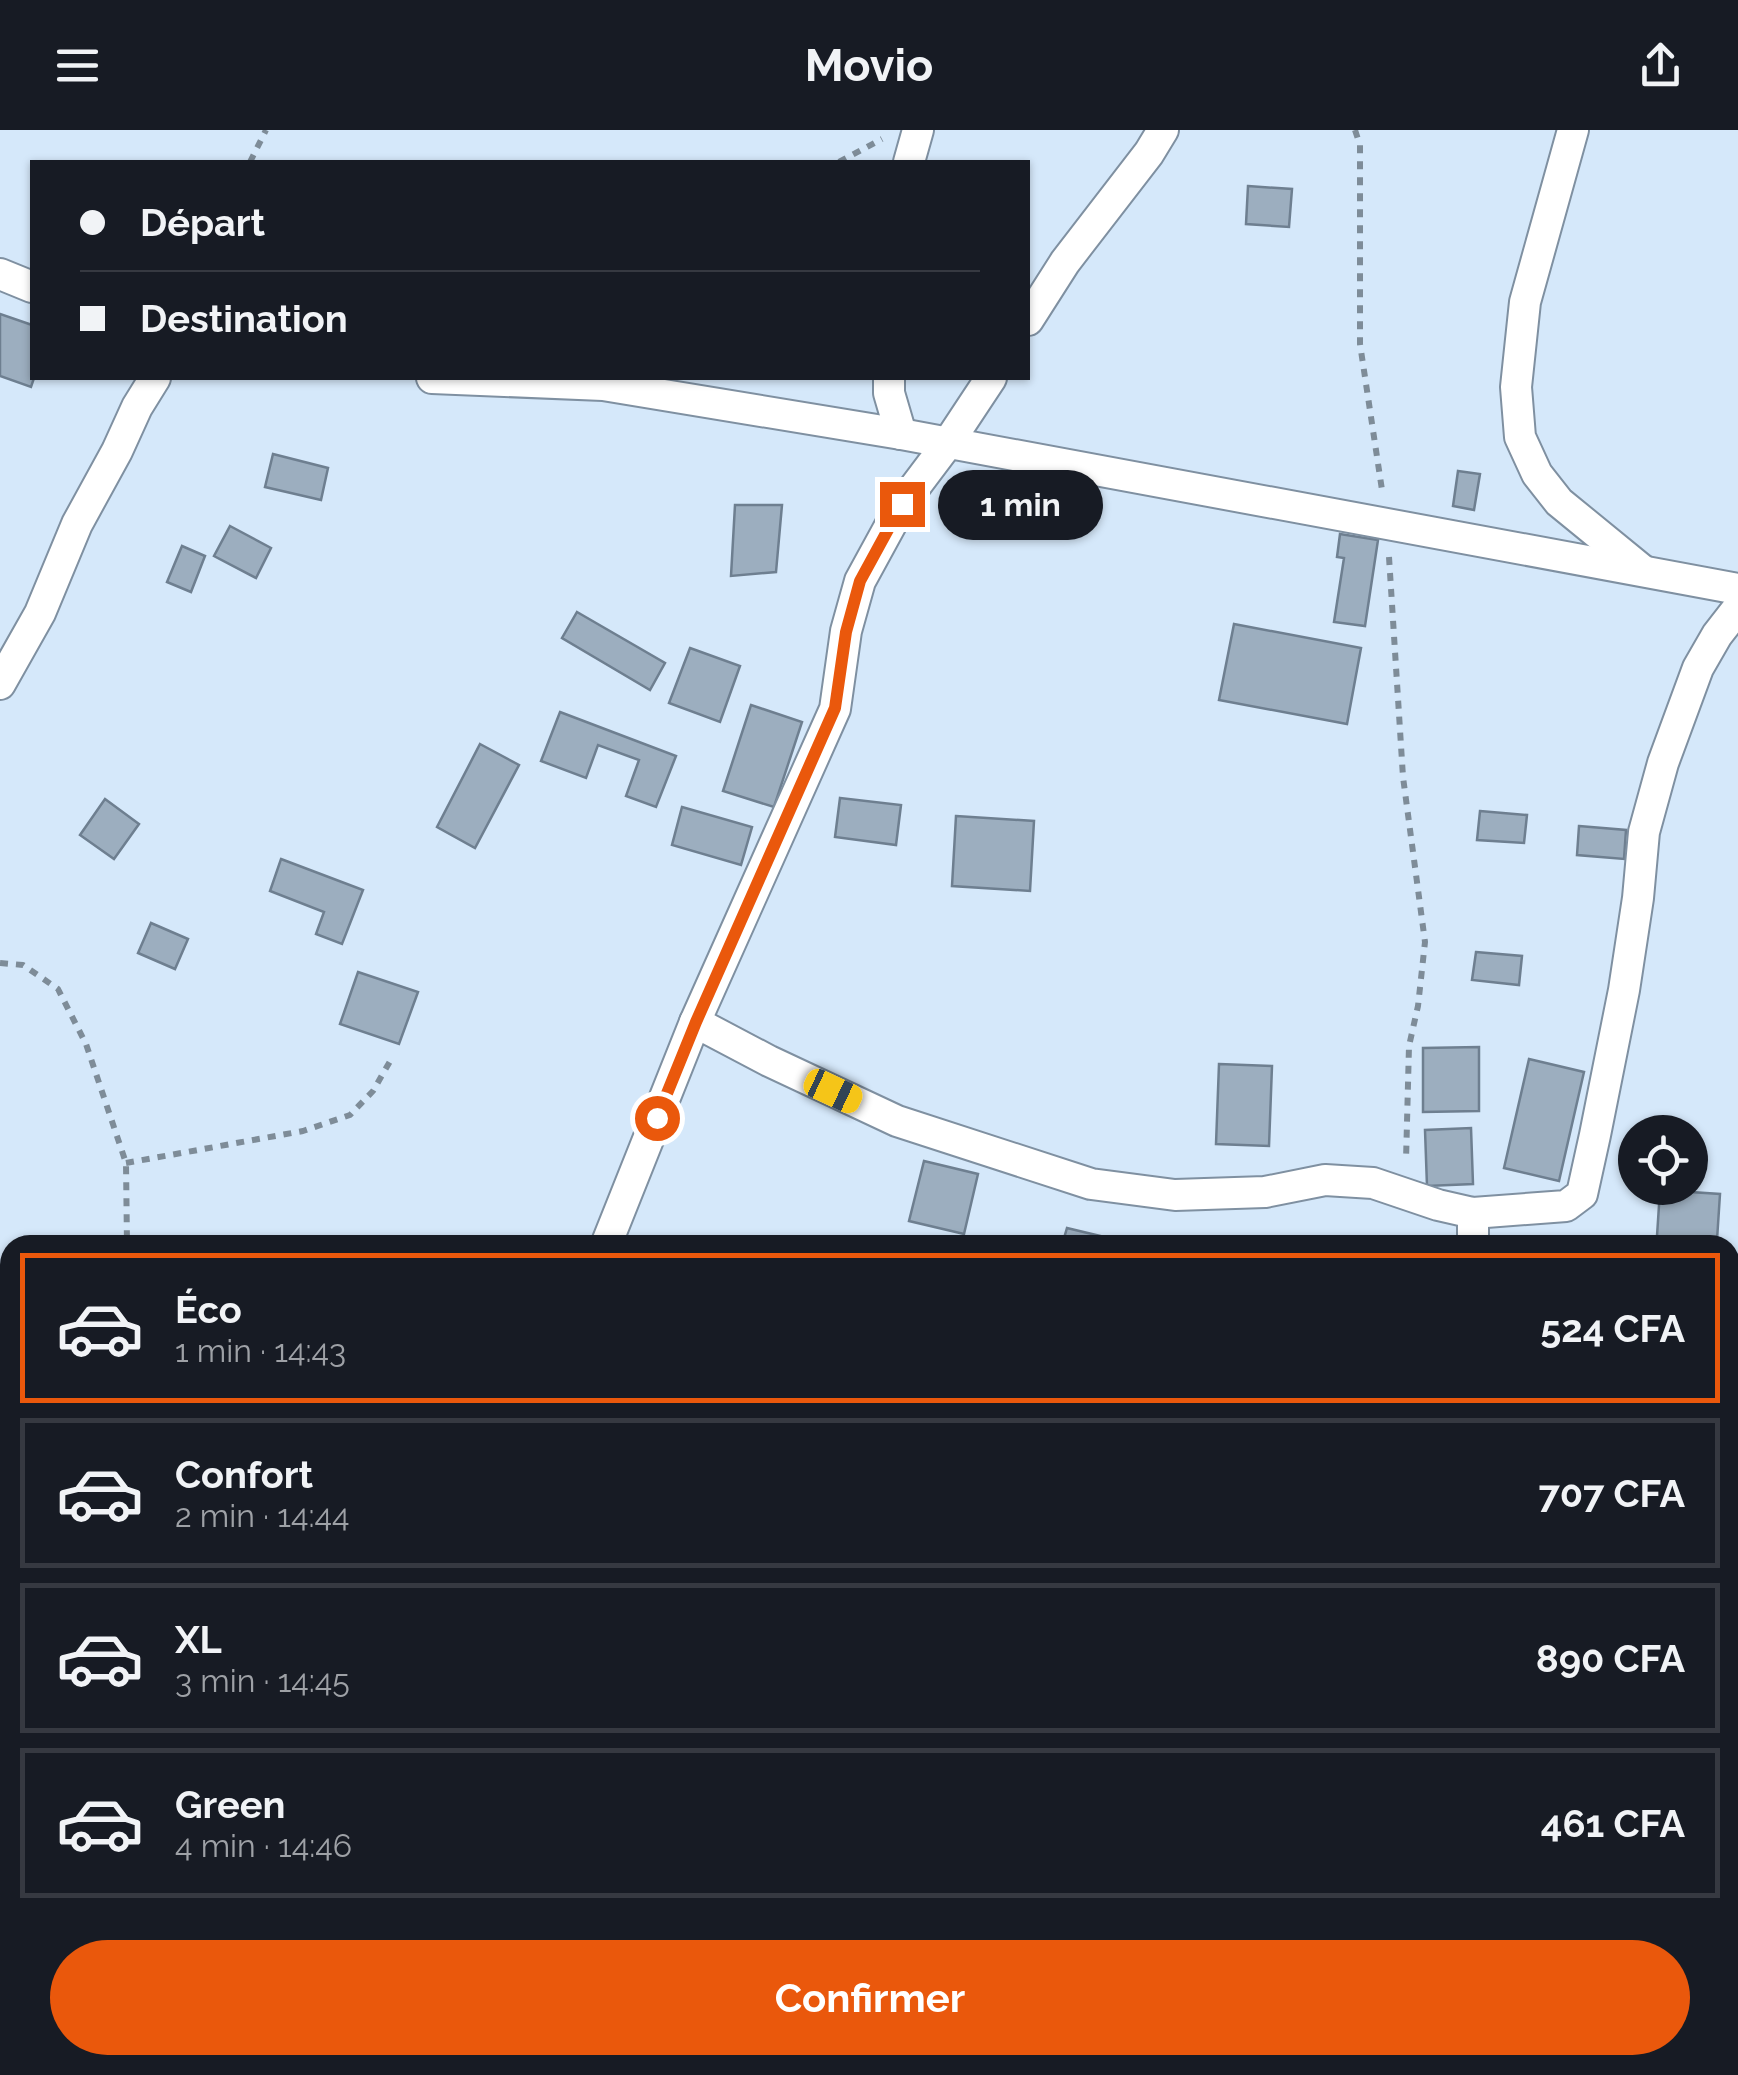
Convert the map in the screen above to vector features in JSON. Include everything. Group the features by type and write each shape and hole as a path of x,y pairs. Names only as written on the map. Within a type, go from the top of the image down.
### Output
{"street":[{"path":"910,160 918,130"},
{"path":"1030,317 1065,262 1163,130"},
{"path":"1573,130 1525,302 1516,387 1520,438 1537,474 1560,502 1643,571"},
{"path":"0,274 30,286"},
{"path":"0,684 40,614 78,524 154,380"},
{"path":"481,380 604,385 900,434 1738,588"},
{"path":"889,380 900,434"},
{"path":"610,1235 696,1022 835,708 846,632 860,581 902,504 989,380"},
{"path":"696,1022 898,1121 1092,1184 1175,1195 1265,1192 1325,1180 1373,1183 1473,1214 1566,1206 1582,1194 1624,990 1644,832 1663,763 1698,668 1738,608"},
{"path":"1473,1214 1473,1235"}],"path":[{"path":"251,160 266,130"},
{"path":"843,160 898,130"},
{"path":"1355,130 1360,145 1360,344 1387,524 1402,758 1424,942 1418,1006 1409,1046 1405,1192"},
{"path":"0,963 23,965 58,989 86,1044 126,1163 127,1235"},
{"path":"126,1163 303,1131 350,1114 373,1091 393,1056"}],"building":[{"path":"1248,186 1292,189 1289,227 1246,224"},
{"path":"0,314 30,324 30,380 33,380 31,387 0,376"},
{"path":"273,454 328,468 321,500 265,487"},
{"path":"1458,471 1480,474 1474,510 1453,506"},
{"path":"735,505 782,505 776,572 731,576"},
{"path":"230,526 271,548 256,578 214,556"},
{"path":"1340,534 1378,540 1365,626 1334,622 1344,558 1337,557"},
{"path":"182,546 205,556 191,592 167,582"},
{"path":"577,612 665,663 650,690 562,638"},
{"path":"1234,624 1361,648 1347,724 1219,700"},
{"path":"690,648 740,666 720,722 669,703"},
{"path":"751,705 802,722 774,807 723,791"},
{"path":"560,712 676,756 656,807 626,796 639,760 598,745 586,778 541,761"},
{"path":"480,744 519,765 475,848 437,827"},
{"path":"840,798 901,805 896,845 835,837"},
{"path":"105,799 139,824 114,859 80,835"},
{"path":"682,807 752,827 741,865 672,845"},
{"path":"1480,811 1527,815 1524,843 1477,840"},
{"path":"956,816 1034,821 1030,891 952,886"},
{"path":"1579,826 1626,830 1624,859 1577,855"},
{"path":"281,859 363,890 342,944 316,934 324,912 270,891"},
{"path":"151,923 188,939 175,969 138,953"},
{"path":"1476,952 1522,956 1519,985 1472,980"},
{"path":"358,972 418,992 399,1044 340,1024"},
{"path":"1479,1047 1479,1111 1423,1112 1423,1048"},
{"path":"1529,1059 1584,1072 1559,1181 1504,1168"},
{"path":"1219,1064 1272,1066 1269,1146 1216,1144"},
{"path":"1471,1128 1473,1184 1427,1186 1425,1130"},
{"path":"924,1161 978,1174 964,1234 909,1221"},
{"path":"1708,1193 1720,1194 1717,1235 1657,1235 1659,1205 1708,1205"},
{"path":"1067,1228 1096,1235 1065,1235"}],"route":[{"path":"657,1118 835,708 846,632 860,581 902,504"}]}
